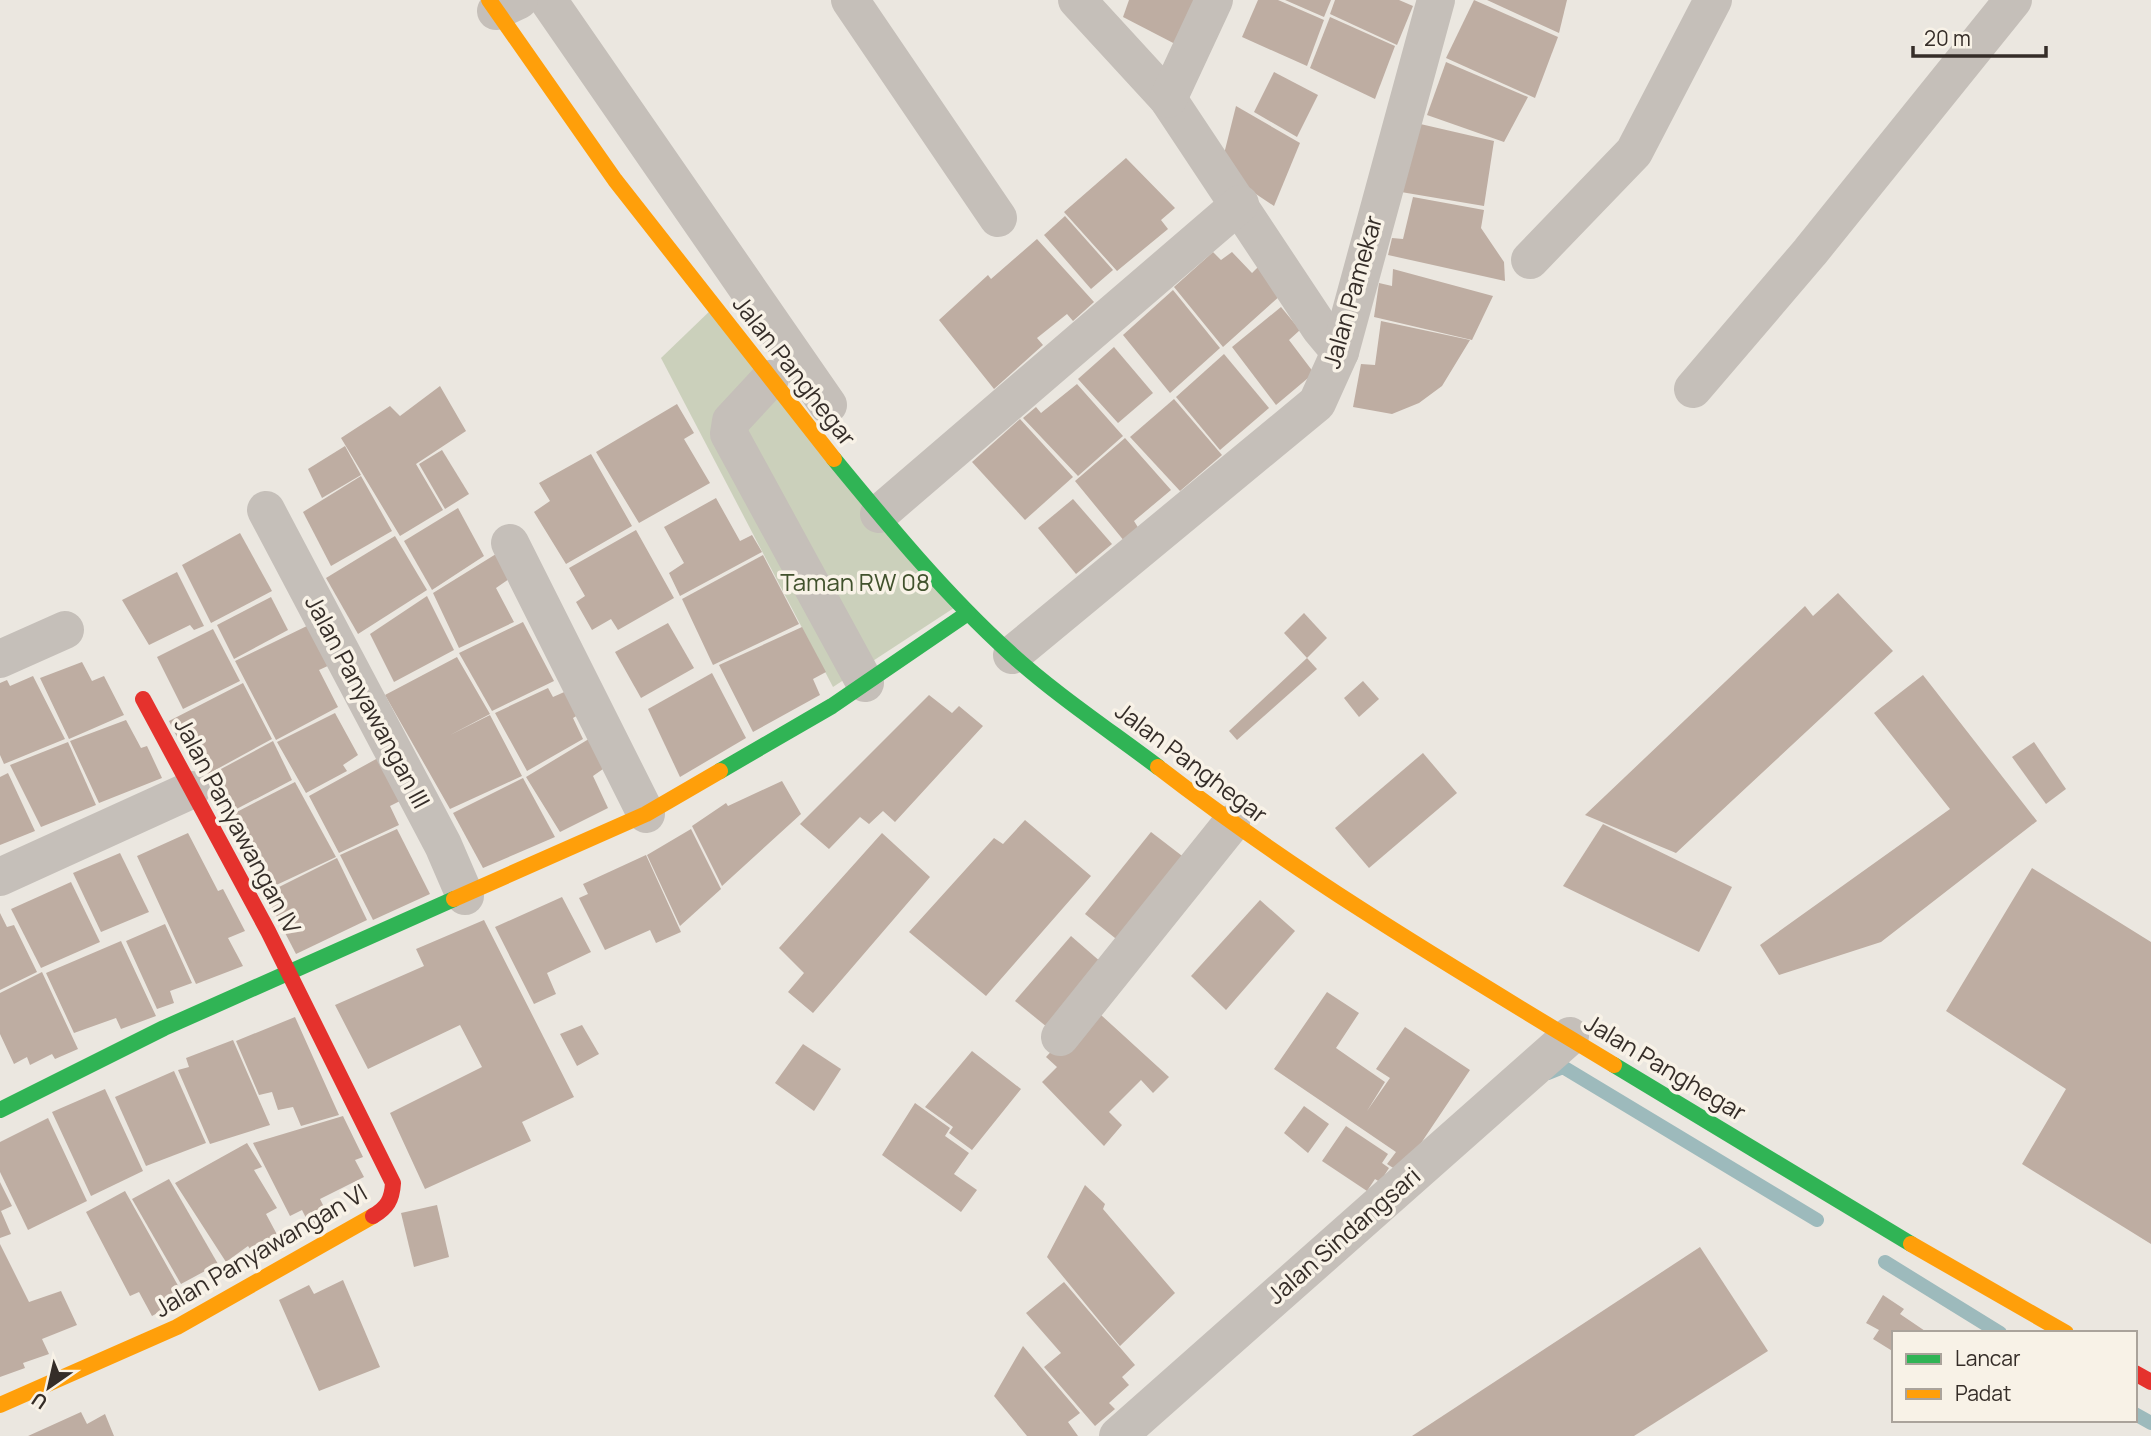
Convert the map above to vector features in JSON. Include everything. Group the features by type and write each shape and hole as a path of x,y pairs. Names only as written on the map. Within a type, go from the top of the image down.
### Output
{"street":[{"path":"548,0 828,405"},
{"path":"850,0 998,218"},
{"path":"1077,0 1168,99 1320,328 1340,352"},
{"path":"1168,99 1214,0"},
{"name":"Jalan Pamekar","path":"1012,655 1317,403 1340,352 1436,0"},
{"path":"1530,260 1634,152 1713,0"},
{"path":"1693,389 1811,252 2012,0"},
{"name":"Jalan Panghegar","path":"501,4 615,180 770,379 879,514 968,613 1012,655 1231,824 1337,897 1877,1224 2063,1331"},
{"path":"879,514 1240,204"},
{"path":"770,379 732,421 729,435 865,683"},
{"name":"Jalan Panyawangan III","path":"266,510 443,845 465,896"},
{"path":"510,543 646,814"},
{"path":"0,1110 164,1028 646,814 832,706 968,613"},
{"path":"0,659 65,630"},
{"name":"Jalan Panyawangan IV","path":"144,699 290,974"},
{"path":"0,877 191,790"},
{"path":"1060,1037 1231,824"},
{"name":"Jalan Panyawangan VI","path":"0,1405 177,1327 384,1210 392,1197 393,1183 290,974"},
{"name":"Jalan Sindangsari","path":"1118,1436 1570,1036"}],"green space":[{"name":"Taman RW 08","path":"714,307 960,604 833,687 661,358"}],"building":[{"path":"1129,0 1199,0 1179,46 1123,17"},
{"path":"1258,0 1278,0 1324,20 1307,66 1242,37"},
{"path":"1285,0 1331,0 1324,17"},
{"path":"1335,0 1399,0 1413,6 1397,45 1330,14"},
{"path":"1474,0 1558,37 1535,98 1446,58"},
{"path":"1487,0 1567,0 1559,33"},
{"path":"1330,17 1395,46 1375,99 1310,68"},
{"path":"1446,62 1528,97 1504,142 1427,115"},
{"path":"1274,72 1318,95 1297,137 1254,112"},
{"path":"1236,106 1300,143 1274,206 1220,170"},
{"path":"1416,123 1494,141 1484,206 1401,192"},
{"path":"1126,158 1175,208 1161,220 1168,229 1117,271 1064,212"},
{"path":"1413,197 1484,210 1481,228 1504,262 1505,281 1388,255 1392,238 1403,239"},
{"path":"1065,216 1113,270 1091,289 1044,235"},
{"path":"1037,239 1094,302 1073,321 1067,314 1037,338 1043,345 994,389 939,320 988,275 991,279"},
{"path":"1213,252 1221,260 1232,252 1252,273 1258,267 1281,295 1223,347 1174,287"},
{"path":"1393,269 1493,296 1472,340 1374,317 1379,283 1392,286"},
{"path":"1173,290 1220,348 1170,393 1123,335"},
{"path":"1281,307 1300,330 1289,340 1314,373 1276,405 1232,347"},
{"path":"1381,321 1470,340 1442,386 1419,403 1392,414 1353,407 1361,364 1375,365"},
{"path":"1114,347 1153,393 1118,423 1078,379"},
{"path":"1224,354 1269,408 1220,450 1176,397"},
{"path":"1077,384 1123,436 1078,476 1023,418 1036,407 1041,413"},
{"path":"440,386 466,431 416,464 443,510 400,536 341,438 390,406 400,416"},
{"path":"1174,399 1222,455 1180,491 1130,437"},
{"path":"677,404 694,433 684,439 710,483 639,523 596,452"},
{"path":"1020,419 1073,477 1025,520 972,462"},
{"path":"1125,438 1171,490 1134,521 1139,529 1125,542 1075,481"},
{"path":"345,446 361,475 322,498 308,469"},
{"path":"442,450 469,494 445,509 419,464"},
{"path":"591,454 632,526 566,564 534,512 550,501 539,483"},
{"path":"361,476 392,531 331,566 303,512"},
{"path":"716,498 740,541 752,535 762,552 680,596 669,573 684,563 664,527"},
{"path":"1073,499 1112,544 1076,574 1038,528"},
{"path":"458,508 484,556 432,590 404,541"},
{"path":"636,530 674,598 618,630 611,619 592,630 576,602 585,596 569,568"},
{"path":"240,533 272,591 211,623 182,565"},
{"path":"395,536 427,590 358,634 326,578"},
{"path":"496,554 509,579 496,588 514,622 459,648 433,593"},
{"path":"763,555 799,624 713,665 682,599"},
{"path":"177,572 204,626 194,630 190,625 149,645 122,600"},
{"path":"1838,593 1893,651 1676,853 1585,815 1805,606 1813,616"},
{"path":"427,596 454,650 394,682 370,634"},
{"path":"271,597 288,630 234,659 217,625"},
{"path":"1304,613 1327,638 1307,658 1284,633"},
{"path":"523,622 554,681 492,711 459,653"},
{"path":"668,623 694,668 641,698 615,652"},
{"path":"311,624 332,664 319,670 338,707 276,740 235,661"},
{"path":"802,627 826,672 813,679 820,695 753,732 719,665"},
{"path":"213,629 240,681 183,709 157,657"},
{"path":"457,657 490,714 450,735 490,715 522,776 450,809 385,695"},
{"path":"1307,658 1317,669 1237,740 1229,731"},
{"path":"82,662 92,681 104,676 124,715 69,739 40,678"},
{"path":"712,673 746,738 680,777 648,709"},
{"path":"1923,675 2037,821 1881,942 1779,975 1760,945 1950,809 1874,713"},
{"path":"33,676 65,739 4,764 0,755 0,683 7,680 10,686"},
{"path":"1363,681 1379,699 1359,717 1344,698"},
{"path":"243,683 272,739 208,774 188,735 178,739 169,721"},
{"path":"548,688 553,697 571,689 583,712 573,718 583,739 527,771 495,713"},
{"path":"929,695 952,713 959,706 983,726 895,822 883,811 869,824 860,817 829,849 800,824"},
{"path":"335,713 358,755 343,765 347,771 306,793 277,742"},
{"path":"126,720 141,748 147,746 162,778 99,803 70,741"},
{"path":"597,734 613,762 593,776 608,808 560,832 526,777"},
{"path":"273,741 292,780 227,814 208,776"},
{"path":"68,742 96,805 41,827 10,765"},
{"path":"2034,742 2066,789 2046,804 2012,757"},
{"path":"1423,753 1457,793 1369,868 1335,828"},
{"path":"378,758 400,801 390,806 399,825 339,853 309,796"},
{"path":"8,773 35,831 0,845 0,777"},
{"path":"523,778 555,837 483,868 453,813"},
{"path":"782,781 801,814 722,886 692,826 726,803 728,806"},
{"path":"295,782 336,857 270,888 229,816"},
{"path":"1025,820 1091,876 986,996 909,932 994,838 1003,844"},
{"path":"1603,824 1732,887 1699,952 1563,886"},
{"path":"397,829 430,894 373,920 340,855"},
{"path":"691,829 721,889 680,926 647,855"},
{"path":"1151,832 1190,862 1125,946 1085,914"},
{"path":"188,833 218,891 223,889 245,931 228,938 243,966 196,984 137,856"},
{"path":"882,833 930,877 813,1013 788,992 804,973 779,948"},
{"path":"120,853 149,912 101,932 73,873"},
{"path":"646,855 681,932 656,943 650,930 605,950 579,898 588,894 583,884"},
{"path":"337,858 367,920 296,954 265,894"},
{"path":"2032,868 2151,942 2151,1244 2022,1164 2066,1089 1946,1011"},
{"path":"71,882 100,942 41,968 11,909"},
{"path":"562,897 591,952 547,973 556,994 534,1004 495,927"},
{"path":"1260,900 1295,931 1226,1010 1191,976"},
{"path":"0,913 7,927 14,925 37,972 0,990"},
{"path":"484,920 574,1097 522,1122 531,1141 425,1189 390,1113 482,1067 460,1025 368,1069 335,1005 424,966 416,949"},
{"path":"165,924 192,983 170,991 174,1003 157,1009 126,941"},
{"path":"1071,936 1102,963 1047,1027 1015,1001"},
{"path":"121,941 156,1016 121,1029 116,1018 74,1033 46,973"},
{"path":"42,972 78,1049 55,1059 52,1054 30,1065 27,1057 14,1064 0,1034 0,993"},
{"path":"1327,992 1359,1013 1336,1048 1385,1082 1367,1111 1390,1078 1376,1069 1405,1027 1470,1070 1401,1173 1387,1164 1396,1152 1274,1069"},
{"path":"1101,1015 1169,1077 1153,1093 1141,1080 1109,1112 1122,1125 1104,1146 1042,1082 1057,1067 1046,1057 1068,1033"},
{"path":"295,1017 339,1115 301,1126 293,1107 278,1110 272,1092 259,1095 236,1041"},
{"path":"582,1025 599,1054 577,1066 560,1034"},
{"path":"233,1040 270,1125 210,1144 178,1070 189,1067 186,1058"},
{"path":"803,1044 841,1069 814,1111 775,1083"},
{"path":"972,1051 1021,1089 972,1150 949,1133 953,1127 925,1107"},
{"path":"174,1071 206,1143 146,1166 115,1097"},
{"path":"105,1089 143,1171 91,1196 52,1112"},
{"path":"915,1103 950,1128 945,1136 969,1153 954,1174 977,1190 961,1212 882,1155"},
{"path":"1304,1106 1329,1124 1308,1153 1284,1133"},
{"path":"343,1116 363,1157 355,1160 364,1177 320,1199 329,1217 311,1228 302,1210 290,1216 253,1143"},
{"path":"48,1118 87,1201 28,1230 0,1172 0,1142"},
{"path":"1346,1126 1388,1154 1382,1163 1389,1168 1380,1182 1375,1179 1367,1191 1322,1161"},
{"path":"247,1143 262,1167 254,1170 277,1208 266,1214 281,1242 257,1259 248,1246 226,1262 175,1183"},
{"path":"169,1179 218,1264 181,1284 132,1199"},
{"path":"0,1182 12,1206 1,1211 11,1234 0,1238"},
{"path":"1085,1185 1105,1204 1103,1209 1175,1293 1120,1346 1047,1257"},
{"path":"125,1191 185,1298 152,1316 139,1292 130,1296 86,1212"},
{"path":"437,1205 449,1257 414,1267 401,1213"},
{"path":"0,1244 29,1302 61,1291 77,1325 42,1339 49,1354 23,1363 25,1368 0,1377"},
{"path":"1700,1247 1768,1351 1634,1436 1412,1436"},
{"path":"343,1280 380,1367 319,1391 279,1300 309,1285 314,1294"},
{"path":"1064,1282 1135,1365 1122,1377 1129,1385 1109,1403 1115,1409 1095,1426 1044,1367 1061,1353 1026,1313"},
{"path":"1883,1295 1904,1309 1900,1314 1925,1331 1892,1331 1892,1351 1873,1339 1879,1330 1866,1323"},
{"path":"1023,1346 1080,1413 1068,1422 1078,1436 1027,1436 994,1396"},
{"path":"81,1412 87,1424 105,1414 114,1436 28,1436"}],"waterway":[{"path":"1548,1073 1563,1067 1817,1220"},
{"path":"1885,1262 1997,1331"},
{"path":"2137,1415 2151,1423"}],"traffic: fast":[{"path":"834,459 918,559 1010,653 1082,712 1158,767"},
{"path":"720,771 832,706 968,613"},
{"path":"0,1110 164,1028 454,899"},
{"path":"1614,1065 1911,1244"}],"traffic: slow":[{"path":"489,0 615,180 834,459"},
{"path":"1158,767 1325,886 1614,1065"},
{"path":"454,899 646,814 720,771"},
{"path":"0,1405 177,1327 373,1216"},
{"path":"1911,1244 2063,1331"}],"traffic: jam":[{"path":"143,699 268,931 393,1183 388,1203 373,1216"},
{"path":"2137,1374 2151,1382"}]}
